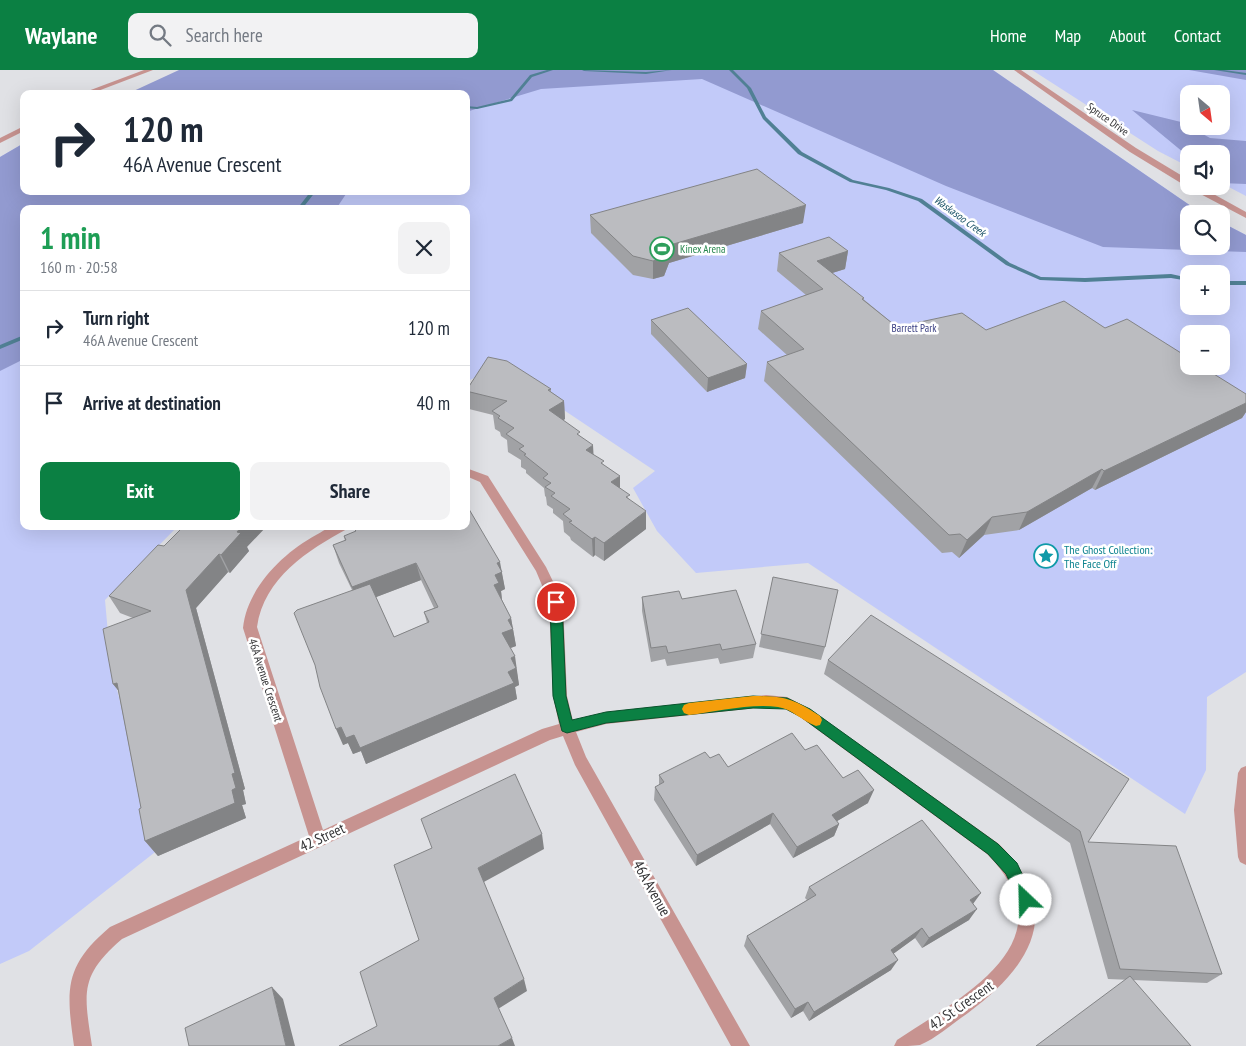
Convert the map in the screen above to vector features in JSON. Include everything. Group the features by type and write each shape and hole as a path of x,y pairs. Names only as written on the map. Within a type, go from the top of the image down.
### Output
{"street":[{"path":"94,90 150,70"},
{"name":"Spruce Drive","path":"1017,70 1133,150 1180,179"},
{"path":"0,142 20,130"},
{"path":"1209,195 1246,215"},
{"path":"470,473 484,479 542,570 550,586 556,602 560,696 567,727"},
{"name":"46A Avenue Crescent","path":"318,839 252,638 250,626 262,596 278,572 294,555 314,541 335,530"},
{"name":"42 St Crescent","path":"567,727 616,716 753,702 787,704 805,713 993,849 1011,868 1023,890 1029,910 1029,928 1023,945 1011,964 993,984 903,1046"},
{"name":"42 Street","path":"84,1046 77,997 78,984 86,963 96,950 116,933 535,739 567,727"},
{"name":"46A Avenue","path":"567,727 580,760 741,1046"},
{"path":"1246,773 1242,810 1246,857"}],"green space":[{"name":"Barrett Park","path":"183,70 993,70 1190,205 1180,205 1180,255 1230,255 1230,227 1246,235 1246,672 1207,697 1206,770 1185,814 808,563 696,573 657,531 633,488 655,471 498,366 470,380 470,205 20,205 20,530 174,530 105,600 111,667 159,849 29,951 0,964 0,157 20,145 20,195 470,195 470,90 419,90"},
{"path":"1032,70 1246,70 1246,196 1230,188 1230,145 1180,145 1180,162 1158,151"}],"shaded area":[{"path":"179,70 993,70 1190,205 1180,205 1180,250 1103,247 946,186 702,79 541,89 470,111 470,90 136,90"},
{"path":"1189,70 1246,70 1246,80"},
{"path":"1132,110 1180,122 1180,135 1205,135 1210,138 1246,141 1246,184 1230,183 1230,145 1180,145 1180,150"},
{"path":"20,145 20,195 345,195 339,205 20,205 20,361 0,371 0,157"},
{"path":"1230,227 1246,235 1246,252 1230,251"}],"building":[{"name":"Kinex Arena","path":"757,169 806,205 670,245 664,257 653,261 633,256 590,215"},
{"path":"829,237 848,251 817,261 897,327 962,313 986,330 1064,301 1105,328 1127,319 1180,352 1180,375 1215,375 1246,394 1246,403 1104,471 1102,469 1027,512 992,517 967,540 960,534 949,535 767,362 804,349 761,311 823,289 779,253"},
{"path":"688,308 747,364 708,378 651,320"},
{"path":"488,357 507,361 551,389 548,390 564,401 549,410 580,432 577,434 593,445 586,450 604,461 601,463 620,476 611,482 630,495 626,497 646,511 604,543 595,537 592,539 569,522 572,521 563,514 570,509 551,496 555,493 545,487 551,483 543,478 548,474 524,455 526,454 519,449 524,446 506,434 514,428 498,418 500,416 492,411 507,401 470,392 470,385"},
{"path":"470,511 500,562 497,563 502,572 495,575 499,583 494,585 511,618 508,620 513,629 502,633 515,656 511,658 516,668 508,672 514,683 360,748 354,735 346,738 341,727 336,729 320,687 315,665 294,613 297,610 370,584 394,637 429,622 424,612 438,607 416,563 352,587 333,545 346,540 344,536 356,531 470,530"},
{"path":"180,530 239,530 237,532 241,533 186,590 235,773 232,774 236,788 232,790 235,803 145,841 139,809 141,808 117,683 113,684 103,629 151,611 109,596 158,545 164,546"},
{"path":"773,577 838,590 825,647 761,634"},
{"path":"736,590 756,644 722,650 720,644 668,653 666,646 651,648 642,597 679,591 682,599"},
{"path":"871,615 1129,779 1088,842 1176,846 1222,974 1120,969 1080,831 828,660"},
{"path":"792,733 805,750 817,745 843,778 858,770 874,790 832,815 839,824 797,847 773,813 697,855 655,787 664,782 659,775 705,752 710,758 719,754 728,767"},
{"path":"515,774 542,834 478,868 524,979 494,998 512,1038 498,1046 339,1046 377,1026 360,972 419,940 394,865 432,848 421,819"},
{"path":"922,820 981,893 970,900 977,909 929,938 922,928 891,950 898,960 814,1012 808,1002 795,1009 747,936 816,895 809,887"},
{"path":"1130,976 1191,1046 1036,1046"},
{"path":"272,987 286,1046 189,1046 185,1028"}],"waterway":[{"name":"Waskasoo Creek","path":"470,107 477,108 511,100 531,76 551,70"},
{"name":"Waskasoo Creek","path":"584,70 646,73 670,70"},
{"name":"Waskasoo Creek","path":"731,70 749,88 764,118 800,153 852,181 887,189 920,200 1008,264 1040,278 1085,280 1171,276 1180,278"},
{"path":"1216,70 1246,74"},
{"name":"Waskasoo Creek","path":"302,205 311,195"},
{"name":"Waskasoo Creek","path":"1230,283 1246,283"},
{"name":"Waskasoo Creek","path":"0,347 20,339"}],"slow traffic":[{"path":"689,709 753,702 778,702 797,708 816,720"}],"place":[{"name":"Kinex Arena","path":"662,249"},
{"name":"The Ghost Collection: The Face Off","path":"1046,556"}],"route":[{"path":"556,602 560,696 567,727 606,718 753,702 766,701 787,704 805,713 993,849 1011,868 1023,890 1026,900"}]}
